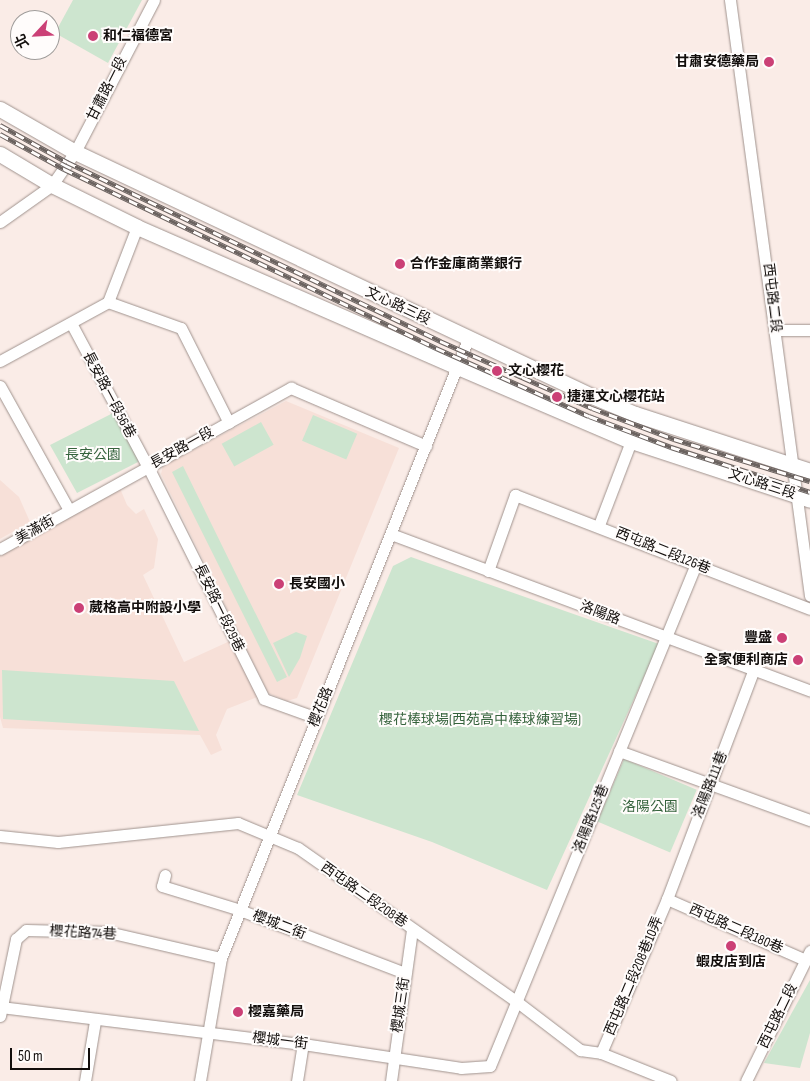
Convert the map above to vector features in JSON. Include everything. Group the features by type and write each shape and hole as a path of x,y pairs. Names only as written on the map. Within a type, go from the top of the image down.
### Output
{"main road":[{"name":"文心路三段","path":"0,109 74,152 468,339 635,414 810,471"},
{"name":"文心路三段","path":"0,154 52,185 137,227 631,441 810,500"}],"street":[{"name":"甘肅路一段","path":"52,185 74,152 154,0"},
{"name":"西屯路二段","path":"730,0 776,330 791,466 810,596"},
{"path":"0,222 52,185"},
{"path":"0,361 108,302 137,227"},
{"path":"108,302 182,328 228,422"},
{"name":"長安路一段56巷","path":"71,323 148,467"},
{"path":"776,330 810,330"},
{"name":"櫻花路","path":"200,1081 221,958 468,339"},
{"path":"0,386 69,510"},
{"name":"長安路一段","path":"69,510 292,388 426,446"},
{"path":"599,526 631,441"},
{"name":"長安路一段29巷","path":"148,467 264,699 317,718"},
{"name":"西屯路二段126巷","path":"488,571 514,495 599,526 810,609"},
{"name":"美滿街","path":"0,549 69,510"},
{"name":"洛陽路","path":"391,534 752,671 810,691"},
{"name":"洛陽路125巷","path":"516,1001 696,564"},
{"name":"洛陽路111巷","path":"667,898 752,671"},
{"path":"619,751 710,782 810,820"},
{"name":"西屯路二段208巷","path":"0,836 67,842 238,823 298,848 516,1001 580,1050 601,1054 671,1081"},
{"name":"櫻城二街","path":"166,875 162,886 240,910 405,973"},
{"name":"西屯路二段180巷","path":"667,898 808,955"},
{"name":"西屯路二段208巷10弄","path":"601,1054 667,898"},
{"name":"櫻城三街","path":"391,1081 412,929"},
{"name":"櫻花路74巷","path":"1,1010 16,939 26,930 108,932 221,958"},
{"name":"西屯路二段","path":"746,1081 808,955"},
{"name":"櫻城一街","path":"1,1010 303,1044 462,1068 490,1066 516,1001"},
{"path":"85,1081 95,1021"},
{"path":"297,1081 303,1044"}],"shaded area":[{"name":"長安國小","path":"286,401 399,448 297,698 287,701 268,693 161,474 163,466"},
{"path":"0,480 19,497 30,522 0,539"},
{"name":"葳格高中附設小學","path":"119,486 127,505 136,514 144,509 158,539 154,568 143,575 184,662 230,641 257,697 227,709 216,735 222,750 211,755 200,735 3,728 0,717 0,553"}],"green space":[{"path":"73,0 142,0 108,63 60,36 60,24"},
{"name":"長安公園","path":"115,412 140,452 138,462 77,493 50,445"},
{"path":"313,415 357,434 346,460 302,441"},
{"path":"261,422 274,445 234,467 222,444"},
{"path":"183,466 287,677 277,682 172,472"},
{"name":"櫻花棒球場(西苑高中棒球練習場)","path":"411,557 659,644 547,890 432,842 297,795 393,566"},
{"path":"296,632 307,636 300,658 289,677 273,643"},
{"path":"2,670 174,681 199,731 3,719"},
{"name":"洛陽公園","path":"624,759 697,790 670,852 597,822"},
{"path":"810,980 810,1033 800,1068 764,1063"}],"railway":[{"path":"0,125 67,162 440,341 592,408 674,439 810,481"},
{"path":"0,134 64,169 436,348 589,416 671,447 810,492"}],"place":[{"name":"和仁福德宮","path":"93,36"},
{"name":"甘肅安德藥局","path":"769,62"},
{"name":"合作金庫商業銀行","path":"400,264"},
{"name":"文心櫻花","path":"497,371"},
{"name":"捷運文心櫻花站","path":"557,397"},
{"name":"長安國小","path":"279,584"},
{"name":"葳格高中附設小學","path":"79,608"},
{"name":"豐盛","path":"782,638"},
{"name":"全家便利商店","path":"798,660"},
{"name":"蝦皮店到店","path":"731,946"},
{"name":"櫻嘉藥局","path":"238,1012"}]}
